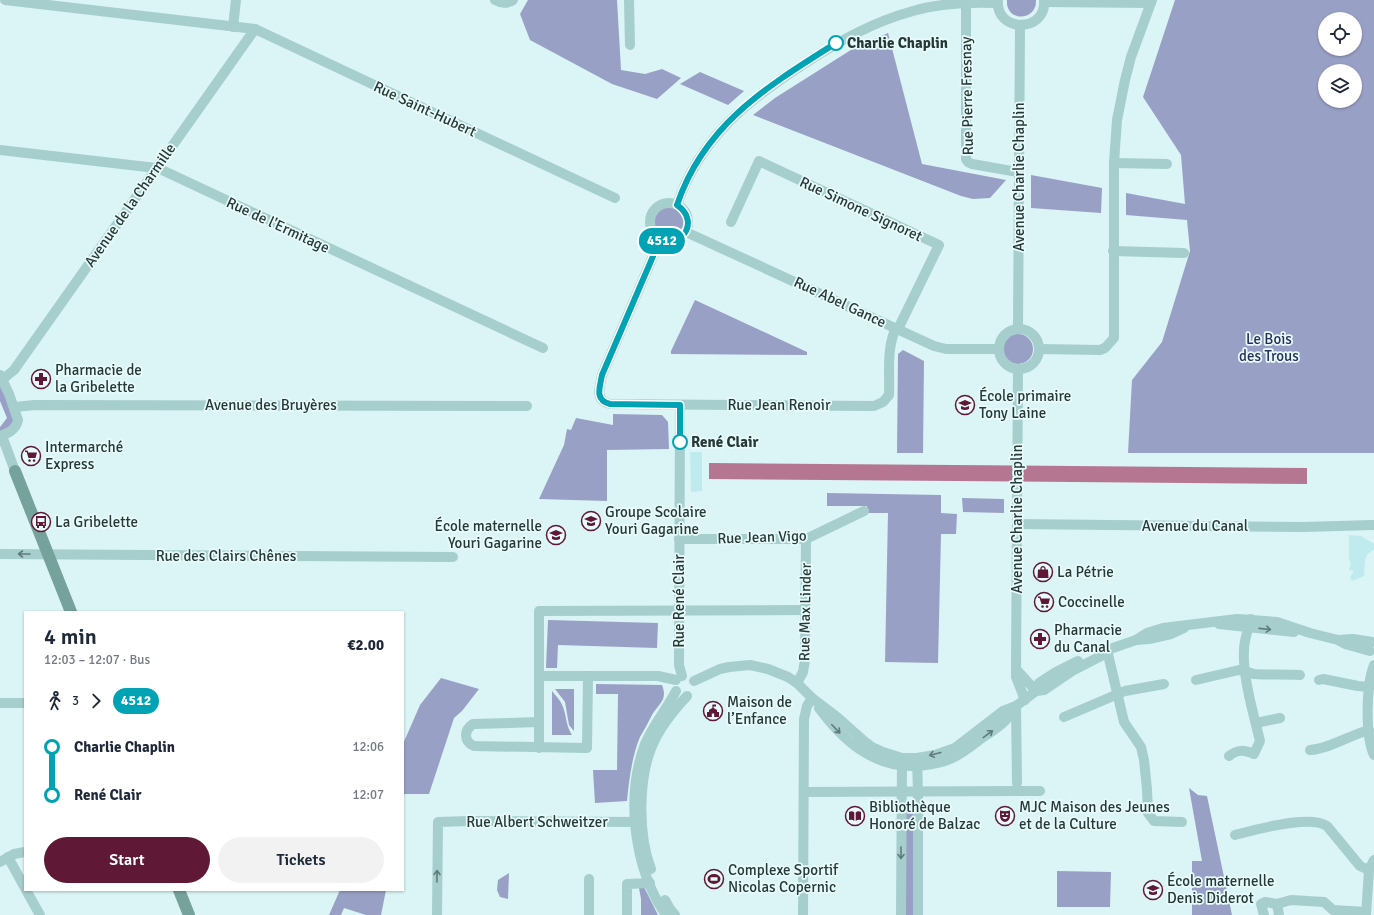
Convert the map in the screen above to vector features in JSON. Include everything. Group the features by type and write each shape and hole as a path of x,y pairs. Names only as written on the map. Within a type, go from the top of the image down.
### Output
{"main road":[{"path":"15,471 71,611"},
{"path":"179,891 189,915"}],"street":[{"name":"Rue Saint-Hubert","path":"5,0 255,29 615,198"},
{"path":"233,27 236,0"},
{"path":"495,0 500,3 507,4 513,0"},
{"path":"629,0 630,45"},
{"path":"677,205 692,171 715,137 745,105 783,77 837,42 876,23 934,6 997,1 1002,16 1007,21 1020,26 1028,25 1034,22 1040,16 1045,1 1152,2 1131,58 1117,120 1114,163 1114,338 1105,348 1100,350 1039,349"},
{"name":"Rue Pierre Fresnay","path":"966,3 966,158 968,162 972,164 1018,172"},
{"name":"Avenue Charlie Chaplin","path":"1018,328 1020,26"},
{"name":"Avenue de la Charmille","path":"1,377 14,370 255,29"},
{"name":"Rue de l'Ermitage","path":"0,150 156,168 543,348"},
{"name":"Rue Simone Signoret","path":"731,222 758,161 939,245 897,329"},
{"path":"1114,163 1166,164"},
{"path":"665,203 677,205 682,208 688,220 686,232 678,240 672,242 660,240 652,232 649,221 650,215 658,206 665,203"},
{"name":"Rue Abel Gance","path":"686,232 934,346 946,349 999,349"},
{"name":"Rue Jean Renoir","path":"660,240 602,375 599,397 604,403 874,406 883,402 889,395 890,347 892,337 897,329"},
{"path":"1114,251 1184,253"},
{"path":"1018,328 1024,329 1035,336 1039,349 1035,361 1024,368 1018,369 1012,368 1002,360 999,349 1002,337 1018,328"},
{"name":"Avenue Charlie Chaplin","path":"1018,369 1016,677 1024,700"},
{"path":"1,377 15,407 18,420 17,424 11,431 1,436 15,471"},
{"name":"Avenue des Bruyères","path":"15,407 35,405 527,406"},
{"name":"Rue René Clair","path":"679,678 680,405"},
{"name":"Rue Jean Vigo","path":"679,538 806,539 864,511"},
{"name":"Avenue du Canal","path":"1017,524 1303,527 1374,524"},
{"name":"Rue Max Linder","path":"797,683 803,672 805,660 806,539"},
{"name":"Rue des Clairs Chênes","path":"0,554 453,557"},
{"path":"539,748 539,611 806,610"},
{"path":"694,681 720,669 734,666 750,666 773,671 797,683 812,698 837,717 864,741 883,752 902,762 938,763 957,755 1004,721 1016,706 1036,691 1044,690 1072,671 1101,656 1107,650 1136,640 1149,640 1171,634 1191,624 1212,622 1232,626 1250,624 1310,633 1338,640 1345,644 1373,648"},
{"path":"1229,756 1235,752 1244,750 1254,754 1260,741 1245,670 1244,650 1250,624"},
{"path":"1107,650 1124,722 1141,747 1144,760 1148,813 1154,822 1182,822"},
{"path":"1374,665 1371,672 1369,687 1369,730 1374,755"},
{"path":"1016,669 1036,691"},
{"path":"1196,680 1239,670 1245,670 1252,674 1300,675"},
{"path":"540,676 690,677 694,681 693,693 687,696 673,711 652,746 642,787 642,823 650,866 670,909 676,915"},
{"path":"539,722 473,724 468,727 466,732 467,739 469,744 474,746 587,748 588,676"},
{"path":"679,678 674,686 676,691 680,696 687,696"},
{"path":"1319,680 1323,679 1369,687"},
{"path":"1064,717 1125,691 1164,684"},
{"path":"666,915 650,884 638,845 635,822 635,786 641,758 652,730 676,691"},
{"path":"803,915 804,719 807,706 812,698"},
{"path":"0,703 24,703"},
{"path":"1016,706 1017,783"},
{"path":"1256,723 1280,718"},
{"path":"1310,750 1318,750 1369,730"},
{"path":"901,915 902,762"},
{"path":"917,762 918,915"},
{"path":"804,792 1040,792"},
{"name":"Rue Albert Schweitzer","path":"437,915 438,822 635,822"},
{"path":"1235,835 1283,824 1321,823 1326,826 1360,866 1369,870"},
{"path":"24,852 19,852 4,859 24,886"},
{"path":"1264,915 1261,904 1265,902 1277,904 1291,900 1324,902 1333,910 1366,914 1369,870 1374,860"},
{"path":"589,878 589,915"},
{"path":"627,915 627,884 650,884"},
{"path":"27,891 40,915"},
{"path":"1277,904 1280,915"}],"green space":[{"path":"528,0 617,0 621,70 645,74 662,69 681,78 657,99 612,84 530,40 520,14"},
{"path":"1007,0 1036,0 1035,7 1032,12 1021,16 1011,12 1008,7"},
{"name":"Le Bois des Trous","path":"1175,0 1374,0 1374,453 1128,453 1132,380 1162,342 1190,251 1187,220 1126,215 1126,193 1185,204 1181,155 1143,97"},
{"path":"888,33 922,164 1006,180 990,198 973,199 961,196 753,115 775,98 854,48"},
{"path":"700,72 744,91 728,105 680,84"},
{"path":"1031,175 1102,188 1101,213 1031,208"},
{"path":"669,207 680,211 684,222 680,233 669,237 658,233 654,222 658,211"},
{"path":"695,300 807,352 807,355 671,354 671,351"},
{"path":"1018,334 1029,338 1033,349 1029,360 1018,364 1007,360 1003,349 1007,338"},
{"path":"903,350 924,361 923,453 897,453 898,354"},
{"path":"0,380 13,412 13,425 0,434 0,427 7,418 0,401"},
{"path":"613,414 662,415 668,422 669,449 607,450 607,501 539,499 564,445 567,429 571,430 576,418 613,425"},
{"path":"827,493 941,495 941,513 957,514 956,534 941,534 938,663 885,662 888,513 868,513 867,506 827,506"},
{"path":"962,498 1004,499 1004,513 963,512"},
{"path":"548,620 658,623 657,648 558,645 557,668 546,668"},
{"path":"441,678 479,689 462,711 454,718 429,794 404,794 404,742 420,705"},
{"path":"596,684 662,685 664,690 662,701 652,715 637,744 631,768 627,801 595,803 593,770 617,770 618,694 596,694"},
{"path":"555,689 574,689 574,731 569,725 565,702"},
{"path":"552,691 562,704 572,735 552,735"},
{"path":"1189,788 1198,795 1207,796 1232,915 1192,915 1192,861 1202,861"},
{"path":"906,804 914,804 914,915 906,915"},
{"path":"1057,871 1111,872 1110,907 1057,907"},
{"path":"509,873 508,899 500,897 497,890 498,880"},
{"path":"644,887 658,915 641,915 639,888"},
{"path":"340,891 386,891 381,915 366,915 344,908 341,915 329,915"}],"shaded area":[{"path":"690,452 702,452 702,491 691,492"},
{"path":"709,463 1307,468 1307,484 709,479"},
{"path":"1349,535 1361,536 1374,544 1374,549 1367,555 1365,560 1364,576 1352,581 1350,577 1354,571 1349,570 1351,564 1349,560"}],"bus line":[{"name":"4512","path":"680,442 680,405 604,403 599,397 602,375 660,240 672,242 678,240 686,232 688,220 686,214 682,208 677,205 692,171 702,154 715,137 745,105 783,77 836,43"}],"place":[{"name":"Charlie Chaplin","path":"836,43"},
{"name":"Pharmacie de la Gribelette","path":"41,379"},
{"name":"École primaire Tony Laine","path":"965,405"},
{"name":"René Clair","path":"680,442"},
{"name":"Intermarché Express","path":"31,456"},
{"name":"Groupe Scolaire Youri Gagarine","path":"591,521"},
{"name":"La Gribelette","path":"41,522"},
{"name":"École maternelle Youri Gagarine","path":"556,535"},
{"name":"La Pétrie","path":"1043,572"},
{"name":"Coccinelle","path":"1044,602"},
{"name":"Pharmacie du Canal","path":"1040,639"},
{"name":"Maison de l’Enfance","path":"713,711"},
{"name":"Bibliothèque Honoré de Balzac","path":"855,816"},
{"name":"MJC Maison des Jeunes et de la Culture","path":"1005,816"},
{"name":"Complexe Sportif Nicolas Copernic","path":"714,879"},
{"name":"École maternelle Denis Diderot","path":"1153,890"}]}
